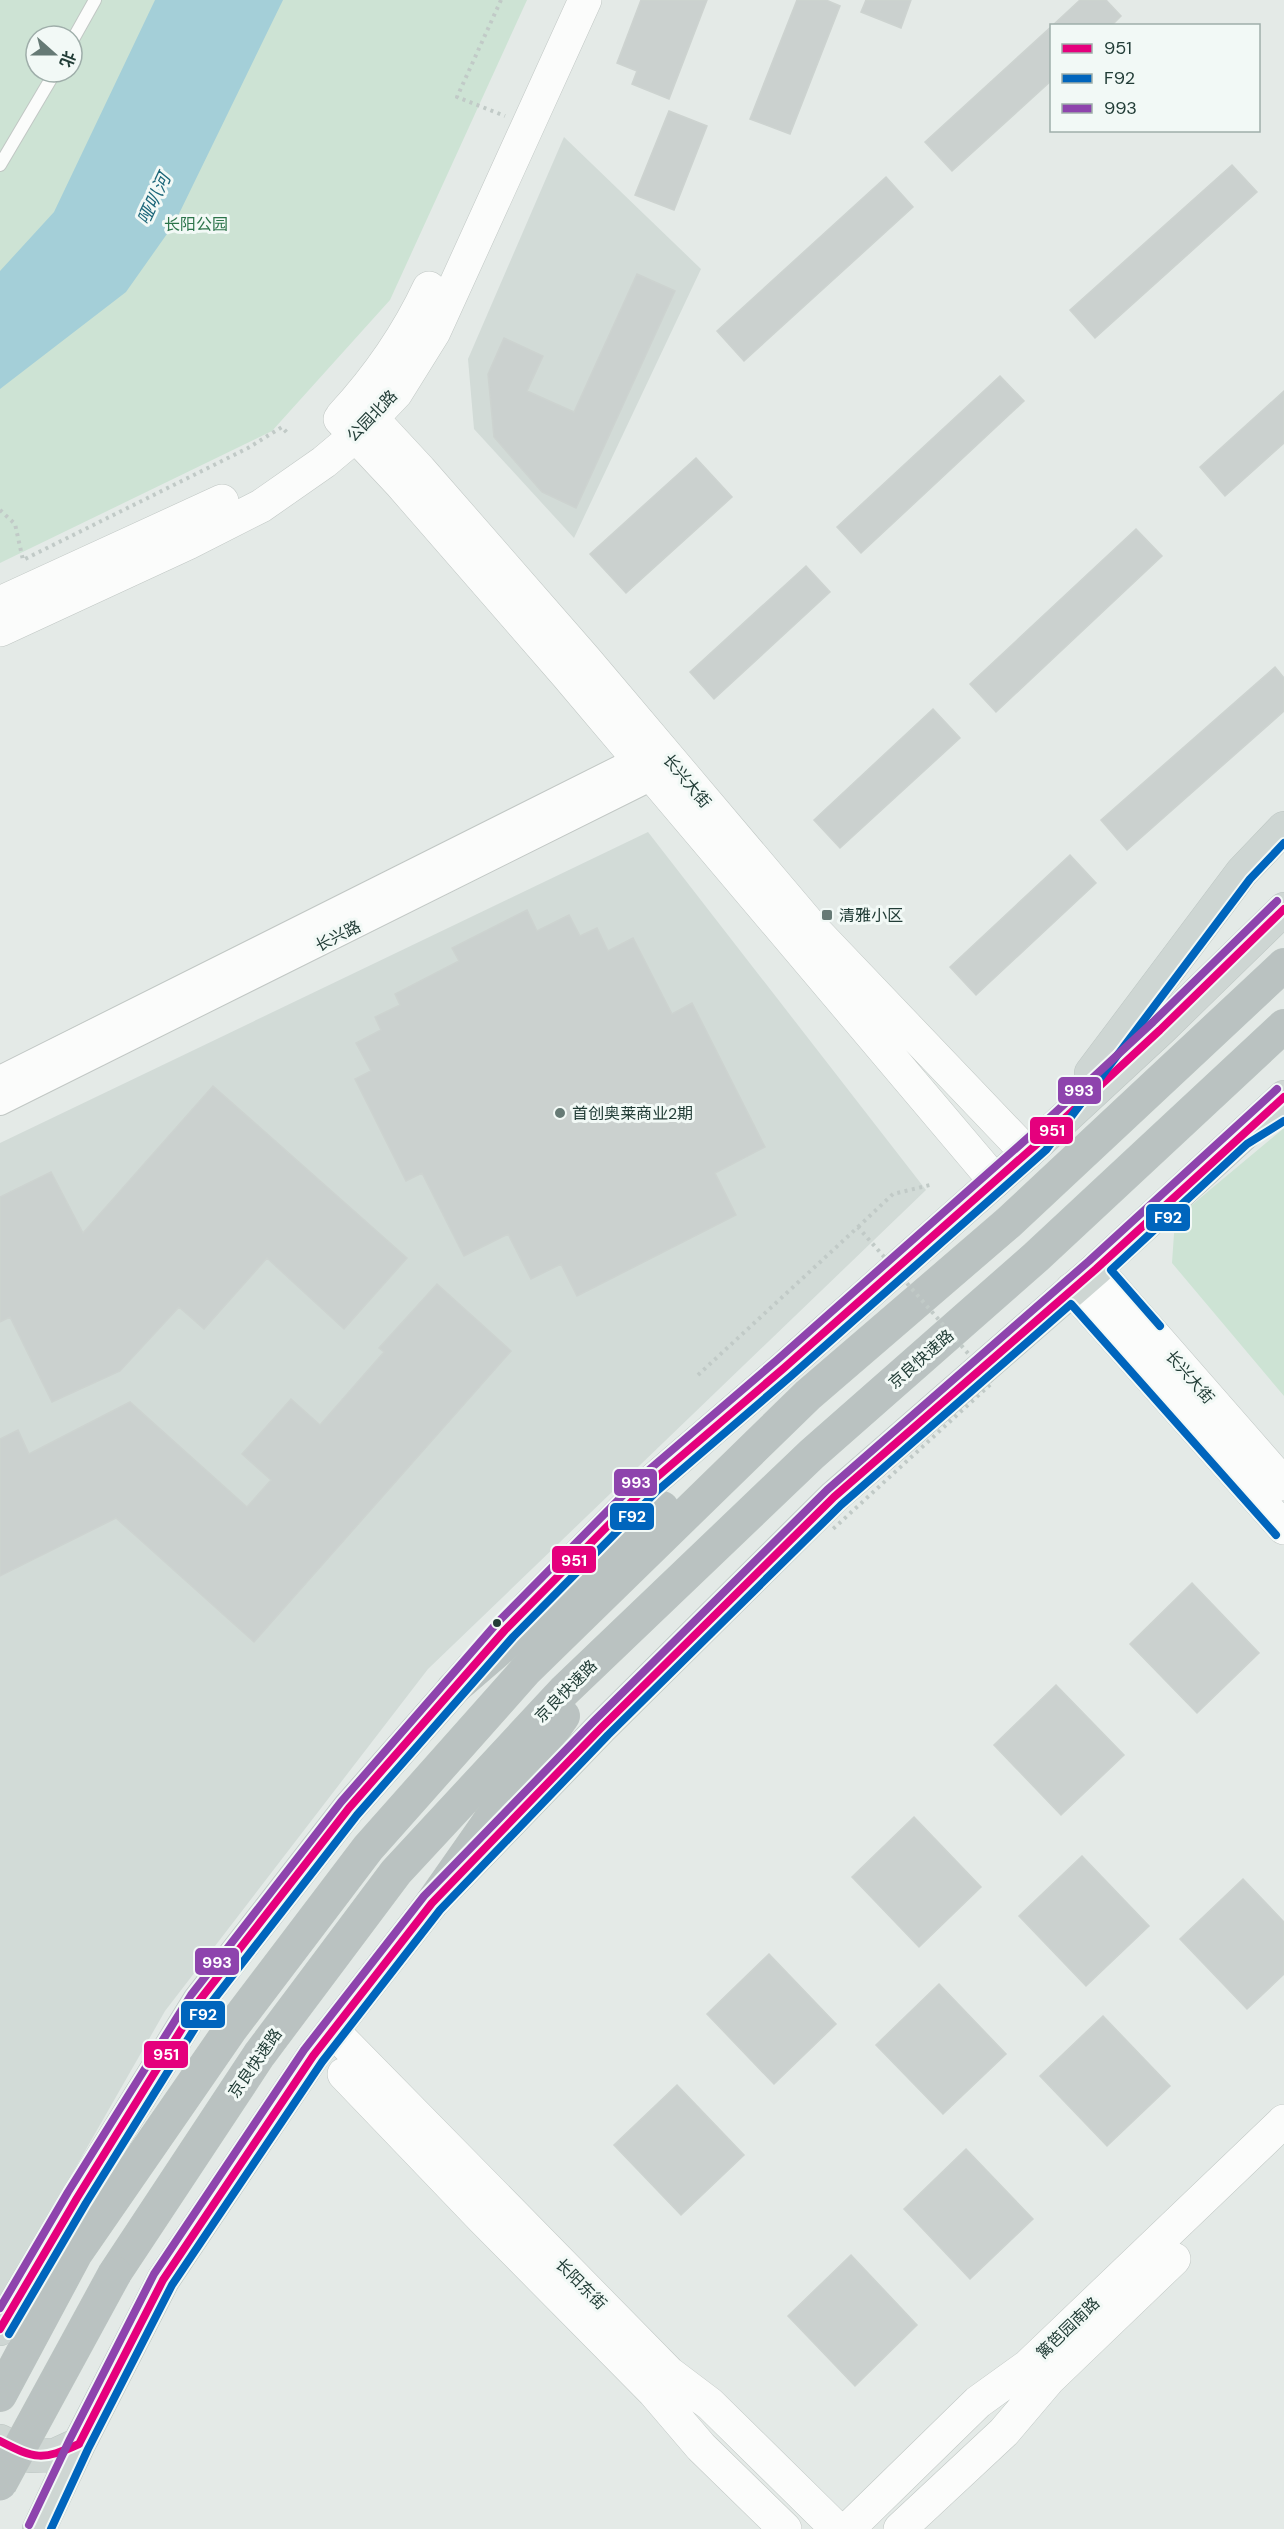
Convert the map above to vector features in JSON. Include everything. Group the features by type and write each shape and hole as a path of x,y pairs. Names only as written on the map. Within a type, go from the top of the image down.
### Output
{"highway":[{"path":"0,2395 76,2253 230,2030 368,1848 526,1670 808,1395 1008,1223 1284,965"},
{"name":"京良快速路","path":"0,2484 115,2273 259,2055 396,1872 564,1691 812,1454 1036,1257 1284,1026"},
{"path":"453,1689 682,1491 755,1431 808,1395"},
{"path":"432,1902 612,1645"}],"main road":[{"path":"1032,1148 1242,872 1284,828"},
{"path":"0,2329 83,2188 199,2001 349,1808 505,1630 650,1483 784,1368 1032,1148 1160,1030 1284,909"},
{"path":"39,2529 79,2444 163,2280 326,2040 432,1902 601,1728 834,1497 1084,1279 1284,1097"},
{"path":"1241,1136 1284,1108"},
{"path":"0,2441 30,2456 55,2455 79,2444"}],"street":[{"name":"公园北路","path":"0,630 188,543 261,506 324,462 356,418 413,322 561,0"},
{"name":"公园北路","path":"0,603 249,488 310,444 396,393 434,332 585,0"},
{"name":"长兴大街","path":"356,418 408,492 656,762 856,977 1032,1148"},
{"name":"长兴大街","path":"656,762 995,1181"},
{"name":"长兴路","path":"0,1078 656,762"},
{"name":"长兴路","path":"0,1103 656,762"},
{"name":"长兴大街","path":"1084,1279 1284,1484"},
{"name":"长兴大街","path":"1084,1279 1284,1528"},
{"name":"长阳东街","path":"326,2040 482,2218 654,2392 701,2447 784,2529"},
{"name":"长阳东街","path":"326,2040 669,2373 710,2404 837,2529"},
{"name":"篱笆园南路","path":"848,2529 978,2402 1028,2366 1284,2121"},
{"name":"篱笆园南路","path":"900,2529 1004,2432 1049,2379 1284,2152"}],"lane":[{"path":"82,24 96,0"},
{"path":"0,165 47,84"}],"path":[{"path":"501,0 457,96 507,117"},
{"path":"0,510 15,524 23,560 248,448 282,427 288,434"},
{"path":"698,1375 893,1194 930,1185"},
{"path":"833,1529 993,1382 858,1227"}],"shaded area":[{"path":"564,137 701,269 574,538 474,429 468,359"},
{"path":"648,832 926,1190 428,1669 165,2011 0,2300 0,1143"}],"green space":[{"name":"长阳公园","path":"0,0 527,0 390,300 272,431 0,563"},
{"path":"1284,1128 1284,1396 1172,1263 1175,1219"}],"water":[{"name":"哑叭河","path":"155,0 283,0 174,224 126,292 0,389 0,271 54,212"}],"building":[{"path":"641,0 707,0 669,99 632,84 637,71 617,63"},
{"path":"797,0 826,0 840,6 790,134 750,119"},
{"path":"866,0 911,0 901,28 861,12"},
{"path":"1080,0 1106,0 1121,16 1113,24 1054,24"},
{"path":"1050,28 1050,82 952,171 925,142"},
{"path":"669,111 707,126 674,210 635,195"},
{"path":"1232,165 1257,192 1095,338 1070,310"},
{"path":"886,177 913,207 744,361 717,331"},
{"path":"637,274 675,291 576,508 542,492 494,437 488,374 504,338 543,356 527,391 574,412"},
{"path":"1000,376 1024,401 861,553 837,527"},
{"path":"1284,391 1284,443 1225,496 1200,467"},
{"path":"696,458 732,497 626,593 590,554"},
{"path":"1136,529 1162,556 996,712 970,684"},
{"path":"806,566 830,592 714,699 690,672"},
{"path":"1275,667 1284,678 1284,711 1127,850 1101,820"},
{"path":"933,709 960,738 840,848 814,820"},
{"path":"1070,855 1096,883 976,995 950,967"},
{"name":"首创奥莱商业2期","path":"527,910 537,931 569,915 580,936 597,928 608,951 633,938 672,1014 692,1003 765,1147 715,1173 736,1215 577,1296 561,1264 531,1279 508,1234 464,1256 422,1173 406,1181 355,1079 371,1071 356,1043 381,1030 375,1017 400,1005 395,994 459,961 452,948"},
{"path":"213,1086 407,1258 344,1329 267,1258 204,1329 179,1307 120,1371 52,1402 10,1317 0,1322 0,1197 51,1172 83,1233"},
{"path":"437,1284 511,1351 254,1642 116,1518 0,1576 0,1439 18,1430 29,1454 130,1402 247,1507 271,1480 242,1454 291,1399 320,1425 384,1352 379,1348"},
{"path":"1192,1583 1259,1653 1197,1713 1130,1644"},
{"path":"1056,1685 1124,1755 1061,1815 994,1745"},
{"path":"914,1817 981,1887 919,1947 852,1877"},
{"path":"1082,1856 1149,1926 1086,1986 1019,1916"},
{"path":"1243,1879 1284,1922 1284,1974 1247,2009 1180,1939"},
{"path":"769,1954 836,2024 774,2084 707,2014"},
{"path":"939,1984 1006,2054 943,2114 876,2045"},
{"path":"1103,2016 1170,2086 1107,2146 1040,2076"},
{"path":"677,2085 744,2155 681,2215 614,2145"},
{"path":"966,2149 1033,2219 970,2279 904,2209"},
{"path":"851,2255 917,2325 855,2386 788,2316"}],"transit line":[{"name":"F92","path":"9,2334 86,2203 208,2007 357,1815 513,1637 657,1491 791,1376 1046,1150 1250,879 1284,843"},
{"name":"993","path":"0,2308 68,2192 191,1995 341,1802 497,1623 643,1475 777,1360 1031,1135 1153,1022 1277,901"},
{"name":"951","path":"0,2329 77,2198 199,2001 349,1808 505,1630 650,1483 784,1368 1038,1143 1160,1030 1284,909"},
{"name":"993","path":"29,2525 154,2274 304,2050 424,1896 594,1721 827,1490 1089,1261 1277,1089"},
{"name":"951","path":"79,2444 163,2280 313,2056 432,1903 601,1728 834,1497 1096,1269 1284,1097"},
{"name":"F92","path":"1160,1326 1111,1270 1247,1144 1284,1121"},
{"name":"F92","path":"51,2529 88,2449 172,2285 322,2062 440,1910 608,1735 841,1505 1071,1304 1276,1535"},
{"name":"951","path":"0,2441 39,2456 56,2453 79,2444"}],"place":[{"name":"清雅小区","path":"827,915"},
{"name":"首创奥莱商业2期","path":"560,1113"}]}
